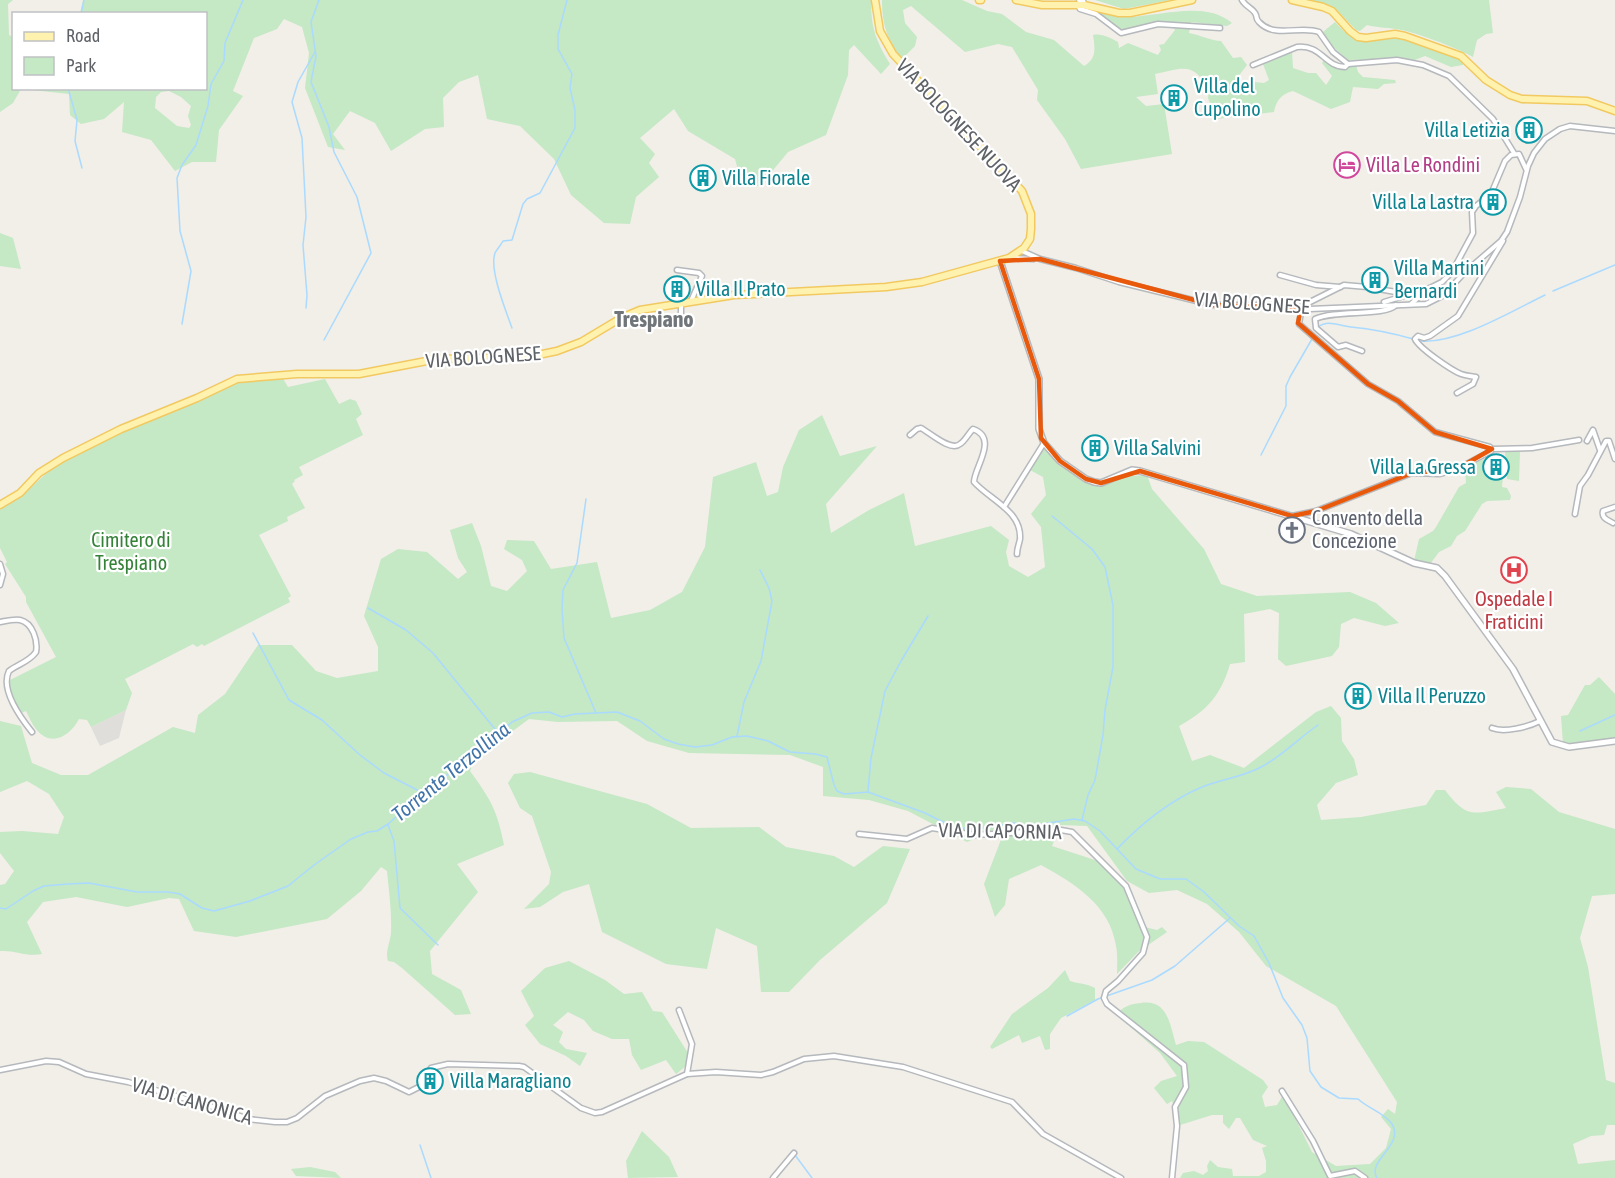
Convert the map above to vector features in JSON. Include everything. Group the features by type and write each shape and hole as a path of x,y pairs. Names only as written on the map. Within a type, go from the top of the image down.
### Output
{"main road":[{"name":"VIA BOLOGNESE NUOVA","path":"877,0 878,21 885,43 892,54 1022,191 1029,206 1032,222 1029,239 1022,254"},
{"path":"1016,0 1042,5 1080,3 1119,13 1130,13 1192,0"},
{"path":"1292,0 1332,11 1358,37 1395,34 1461,56 1472,64 1486,80 1516,97 1587,101 1615,111"},
{"name":"VIA BOLOGNESE","path":"0,505 21,493 39,473 63,458 135,422 197,398 237,379 290,374 359,374 437,359 528,357 575,345 632,312 736,294 886,287 922,282 1022,254"}],"street":[{"path":"1242,0 1246,7 1255,12 1259,22 1275,31 1306,29 1319,32 1334,52 1348,64"},
{"path":"1080,3 1080,9 1107,21 1121,33 1158,24 1220,28"},
{"path":"1253,65 1297,47 1305,46 1313,48 1337,66 1397,60 1423,65 1449,76 1493,119 1514,153 1521,155 1526,169"},
{"name":"VIA BOLOGNESE","path":"1457,393 1473,384 1476,377 1461,374 1427,353 1418,344 1416,338 1430,336 1458,316 1503,243 1520,197 1526,169 1534,153 1545,139 1560,129 1576,125 1615,131"},
{"path":"1514,153 1501,168 1491,194 1472,212 1473,233 1459,261 1442,282 1413,296 1344,285 1302,306 1299,324 1368,384 1398,401 1435,432 1492,449 1532,448 1579,440"},
{"name":"VIA BOLOGNESE","path":"1022,254 1202,303 1267,305 1301,309 1426,304 1444,295 1504,237"},
{"path":"1000,261 1039,379 1039,429 1044,443 1060,461 1086,479 1101,483 1132,471 1140,471 1351,534 1414,563 1437,568 1513,669 1552,742 1569,747 1615,741"},
{"path":"677,270 699,273 702,276 690,302"},
{"path":"1280,275 1316,285 1340,287"},
{"path":"1410,304 1428,289"},
{"path":"1384,302 1408,295"},
{"path":"667,323 681,318 681,303"},
{"name":"VIA BOLOGNESE","path":"1362,351 1346,345 1338,347 1316,328 1315,320 1336,313 1388,311 1396,305"},
{"path":"910,435 921,428 942,442 955,447 959,446 969,432 975,429 981,436 984,449 974,482 1014,515 1020,538 1017,554"},
{"path":"1587,441 1593,430 1600,450"},
{"path":"1575,514 1580,486 1588,475 1603,443 1608,441 1615,459"},
{"path":"1004,507 1044,443"},
{"path":"1292,516 1316,511 1412,473 1440,474 1457,469 1492,449"},
{"path":"1613,523 1604,518 1602,514 1603,511 1615,507"},
{"path":"0,564 3,574 0,585"},
{"path":"0,622 20,620 27,624 32,630 37,646 32,658 7,672 1,682"},
{"path":"4,698 32,732"},
{"path":"1492,728 1496,730 1522,727 1540,721"},
{"name":"VIA DI CAPORNIA","path":"859,834 907,839 932,828 975,835 1061,830 1072,832 1126,886 1147,937 1143,953 1104,997 1107,1004 1184,1065 1186,1087 1175,1107 1177,1126 1172,1178"},
{"path":"679,1010 692,1044 687,1074"},
{"name":"VIA DI CANONICA","path":"0,1070 46,1061 59,1062 86,1074 128,1082 220,1108 248,1119 287,1122 297,1118 326,1096 360,1081 374,1078 409,1092 419,1087 431,1068 448,1064 524,1067 581,1108 595,1113 602,1112 687,1074 698,1072 761,1075 804,1059 834,1056 903,1067 1012,1102 1043,1134 1121,1178"},
{"path":"1282,1091 1313,1141 1330,1176 1355,1171 1365,1178"},
{"path":"773,1178 794,1153"}],"highlighted area":[{"path":"1040,259 1213,305 1301,308 1298,323 1368,384 1398,401 1435,432 1492,449 1457,469 1412,473 1316,511 1292,516 1140,471 1101,483 1086,479 1060,461 1041,438 1039,379 1000,261"}],"shaded area":[{"path":"126,710 119,738 100,746 91,727"}],"green space":[{"path":"0,0 13,0 8,4 9,35 12,36 12,90 20,90 13,103 0,112"},
{"path":"83,0 871,0 875,34 890,64 881,74 854,45 849,50 848,75 826,135 788,152 760,186 742,185 735,159 688,131 674,109 640,138 655,154 649,163 659,177 636,197 630,224 604,223 571,195 554,159 520,126 487,119 478,75 459,82 443,98 444,127 425,129 391,151 375,123 350,111 333,134 345,150 328,147 305,88 309,53 302,27 284,19 277,29 254,38 233,91 243,96 219,130 216,162 192,162 175,171 151,140 122,132 124,102 104,119 81,124 70,115 69,94 32,90 207,90 207,12 80,12","holes":["169,91 181,97 191,106 188,116 191,125 189,128 177,126 155,108 156,97 161,92"]},
{"path":"882,0 962,0 987,11 1002,14 1026,32 1054,40 1084,66 1093,57 1093,35 1103,35 1118,42 1119,48 1128,43 1158,55 1161,50 1159,45 1164,44 1175,30 1170,22 1144,24 1121,32 1097,13 1082,9 1087,8 1127,17 1182,11 1209,12 1232,23 1227,26 1191,22 1189,33 1221,41 1233,58 1241,57 1247,65 1237,78 1244,87 1254,82 1264,83 1269,80 1263,64 1292,52 1293,68 1316,73 1326,85 1332,76 1322,63 1324,60 1339,69 1356,65 1363,77 1395,80 1396,83 1384,84 1378,89 1353,87 1350,102 1331,109 1293,91 1280,98 1274,112 1216,119 1208,98 1209,91 1204,81 1193,71 1180,69 1155,74 1158,94 1136,97 1146,106 1164,104 1172,154 1081,169 1065,139 1037,100 1038,90 1012,47 998,44 965,52 911,6 903,10 905,23 917,37 915,46 902,59 886,31"},
{"path":"1095,0 1171,0 1124,9"},
{"path":"1311,0 1489,0 1493,33 1486,34 1477,40 1473,57 1435,40 1403,30 1367,25 1360,31 1356,30 1336,9"},
{"path":"1335,22 1353,38 1367,40 1402,38 1463,61 1463,65 1451,67 1425,56 1412,61 1400,59 1348,60 1331,45 1323,32"},
{"path":"0,233 13,238 21,269 0,266"},
{"name":"Cimitero di Trespiano","path":"282,377 288,387 325,379 339,404 350,399 356,401 362,414 356,419 363,435 299,467 303,475 294,480 292,484 305,508 287,517 288,521 259,535 291,596 288,598 290,602 204,646 202,644 197,647 193,644 125,679 132,693 126,710 91,727 87,720 79,719 71,730 60,738 48,738 42,735 26,711 21,713 7,685 8,681 56,657 26,602 26,597 5,564 7,562 0,548 0,508 23,495 53,467 137,425 237,381"},
{"path":"822,415 840,456 877,446 826,504 831,533 869,510 904,493 915,546 991,526 1009,540 1006,552 1009,566 1028,577 1045,567 1041,527 1031,514 1046,495 1043,477 1030,470 1044,446 1061,466 1098,486 1129,476 1147,475 1152,489 1204,549 1221,584 1257,596 1350,592 1376,603 1399,623 1385,626 1354,618 1341,624 1339,647 1332,656 1286,666 1278,659 1279,613 1270,609 1244,614 1245,662 1230,664 1222,685 1212,701 1198,714 1179,726 1192,761 1210,755 1244,768 1316,712 1331,706 1341,718 1342,741 1354,759 1358,775 1336,783 1317,805 1321,820 1361,817 1426,805 1436,790 1445,790 1465,810 1486,812 1506,808 1496,792 1506,787 1531,789 1559,812 1615,829 1615,894 1592,896 1580,938 1588,967 1606,1080 1615,1083 1615,1125 1607,1125 1604,1135 1591,1136 1573,1144 1578,1164 1615,1160 1615,1178 1180,1178 1183,1173 1194,1171 1203,1175 1208,1171 1207,1166 1210,1160 1218,1167 1232,1169 1233,1176 1259,1176 1266,1172 1266,1161 1262,1148 1267,1146 1253,1140 1240,1118 1236,1118 1229,1129 1223,1123 1223,1115 1212,1115 1180,1125 1172,1101 1167,1104 1154,1088 1161,1081 1177,1076 1160,1053 1116,1014 1134,1004 1157,1005 1166,1015 1176,1045 1188,1041 1204,1042 1263,1080 1268,1087 1262,1096 1265,1107 1277,1105 1282,1097 1312,1152 1336,1166 1370,1164 1386,1148 1391,1129 1381,1117 1388,1109 1395,1114 1397,1102 1336,1006 1266,966 1239,932 1207,904 1177,890 1149,893 1127,881 1087,826 1061,825 1052,846 1101,862 1124,888 1140,926 1157,930 1162,927 1167,932 1138,952 1117,974 1116,946 1112,931 1098,907 1066,879 1041,865 1009,879 1005,905 995,917 984,884 1002,837 991,831 967,842 908,811 869,800 823,796 823,767 790,755 689,753 647,741 617,721 558,722 529,719 475,759 470,771 492,806 504,845 457,864 478,892 430,951 432,974 461,990 471,1014 455,1015 402,968 388,961 387,951 391,933 390,902 387,871 381,867 361,891 327,919 236,937 194,931 179,899 169,898 127,907 76,897 43,902 27,922 42,954 0,951 0,885 5,884 14,871 0,853 0,832 58,834 64,817 49,794 27,781 0,792 0,721 21,726 32,763 61,775 88,775 173,727 195,733 198,715 225,694 258,645 292,645 316,671 337,678 378,671 378,647 364,616 381,559 398,549 427,552 458,579 467,572 458,558 450,530 472,523 481,546 491,586 507,591 527,571 522,560 504,549 507,540 534,541 551,569 597,562 611,618 650,610 682,592 705,547 713,477 756,462 767,496 778,492 783,467 799,430"},
{"path":"1505,451 1520,452 1519,481 1507,479"},
{"path":"1484,459 1486,475 1503,476 1502,487 1507,488 1511,496 1510,500 1487,501 1482,504 1465,531 1457,536 1451,546 1439,552 1430,564 1414,561 1419,539 1433,531 1459,487 1466,483 1465,467"},
{"path":"1599,677 1615,694 1615,739 1573,745 1563,744 1561,716 1568,715 1585,685 1590,685"},
{"path":"530,772 647,804 691,828 759,827 786,847 834,856 854,867 883,846 910,849 887,903 820,960 789,992 761,992 757,946 716,928 707,969 666,964 602,932 589,884 563,892 540,907 524,909 549,884 551,872 532,816 520,808 508,783 514,774"},
{"path":"569,961 605,980 624,994 642,992 653,1011 662,1012 688,1053 686,1066 676,1074 666,1060 641,1070 632,1055 629,1039 612,1039 593,1031 584,1020 568,1012 553,1025 563,1032 559,1042 566,1049 587,1053 580,1066 566,1056 540,1044 525,1025 534,1016 521,991 545,968"},
{"path":"1065,970 1070,981 1095,988 1095,1000 1061,1018 1050,1034 1050,1049 1045,1050 1040,1036 1022,1043 1019,1035 992,1049 990,1047 1012,1014 1048,988"},
{"path":"642,1131 669,1157 678,1177 628,1178 626,1161"},
{"path":"310,1167 335,1172 341,1178 296,1176 291,1169"}],"waterway":[{"path":"81,12 84,0"},
{"path":"182,324 191,271 180,231 177,178 182,165 196,145 208,106 211,84 224,61 225,43 243,0"},
{"path":"319,0 311,22 316,56 311,82 329,127 334,152 357,197 371,253 324,340"},
{"path":"512,328 496,280 495,253 503,241 512,240 523,204 527,199 540,193 575,128 575,110 570,88 572,74 558,49 558,35 567,0"},
{"path":"306,308 303,245 306,217 302,138 292,102 298,82 315,52"},
{"path":"69,90 77,120 75,141 82,168"},
{"path":"1553,291 1615,265"},
{"path":"1419,341 1450,338 1484,326 1545,295"},
{"path":"1318,327 1326,323 1334,324 1413,339"},
{"path":"1261,455 1286,406 1286,386 1312,339"},
{"path":"586,499 577,563 563,590 562,609 564,638 596,713"},
{"path":"1052,516 1092,549 1105,567 1113,605 1113,667 1095,780 1088,795 1082,820"},
{"path":"737,736 744,702 761,661 772,601 769,588 760,570"},
{"path":"368,608 406,630 433,653 499,734"},
{"path":"868,791 871,758 885,691 928,616"},
{"path":"253,633 289,700 322,720 360,755 384,773 425,794"},
{"name":"Torrente Terzollina","path":"0,908 6,909 44,886 89,883 137,892 180,894 202,908 214,911 250,901 288,886 351,839 377,831 388,824 512,722 532,713 549,712 562,717 575,714 617,712 640,721 664,739 695,747 712,745 732,737 747,736 768,741 790,752 827,757 834,785 837,791 844,794 868,792 925,813 955,828 978,829 1013,823 1030,826 1074,819 1085,821 1100,831 1136,869 1160,879 1186,879 1204,892 1239,926 1254,936 1269,963 1283,998 1302,1025 1307,1038 1310,1071 1321,1087 1339,1098 1358,1099 1392,1124 1395,1132 1394,1139 1377,1165 1375,1172 1377,1178"},
{"path":"1580,731 1615,715"},
{"path":"1117,849 1146,822 1190,792 1263,766 1318,725"},
{"path":"388,825 394,841 400,908 438,945"},
{"path":"1067,1016 1098,999 1152,980 1175,966 1230,918"},
{"path":"420,1145 431,1178"},
{"path":"795,1155 812,1178"}],"place":[{"name":"Villa del Cupolino","path":"1174,98"},
{"name":"Villa Letizia","path":"1529,130"},
{"name":"Villa Le Rondini","path":"1347,165"},
{"name":"Villa Fiorale","path":"703,178"},
{"name":"Villa La Lastra","path":"1493,202"},
{"name":"Villa Martini Bernardi","path":"1375,280"},
{"name":"Villa Il Prato","path":"677,289"},
{"name":"Villa Salvini","path":"1095,448"},
{"name":"Villa La Gressa","path":"1496,467"},
{"name":"Convento della Concezione","path":"1292,530"},
{"name":"Ospedale I Fraticini","path":"1514,570"},
{"name":"Villa Il Peruzzo","path":"1358,696"},
{"name":"Villa Maragliano","path":"430,1081"}],"district":[{"name":"Trespiano","path":"654,319"}]}
